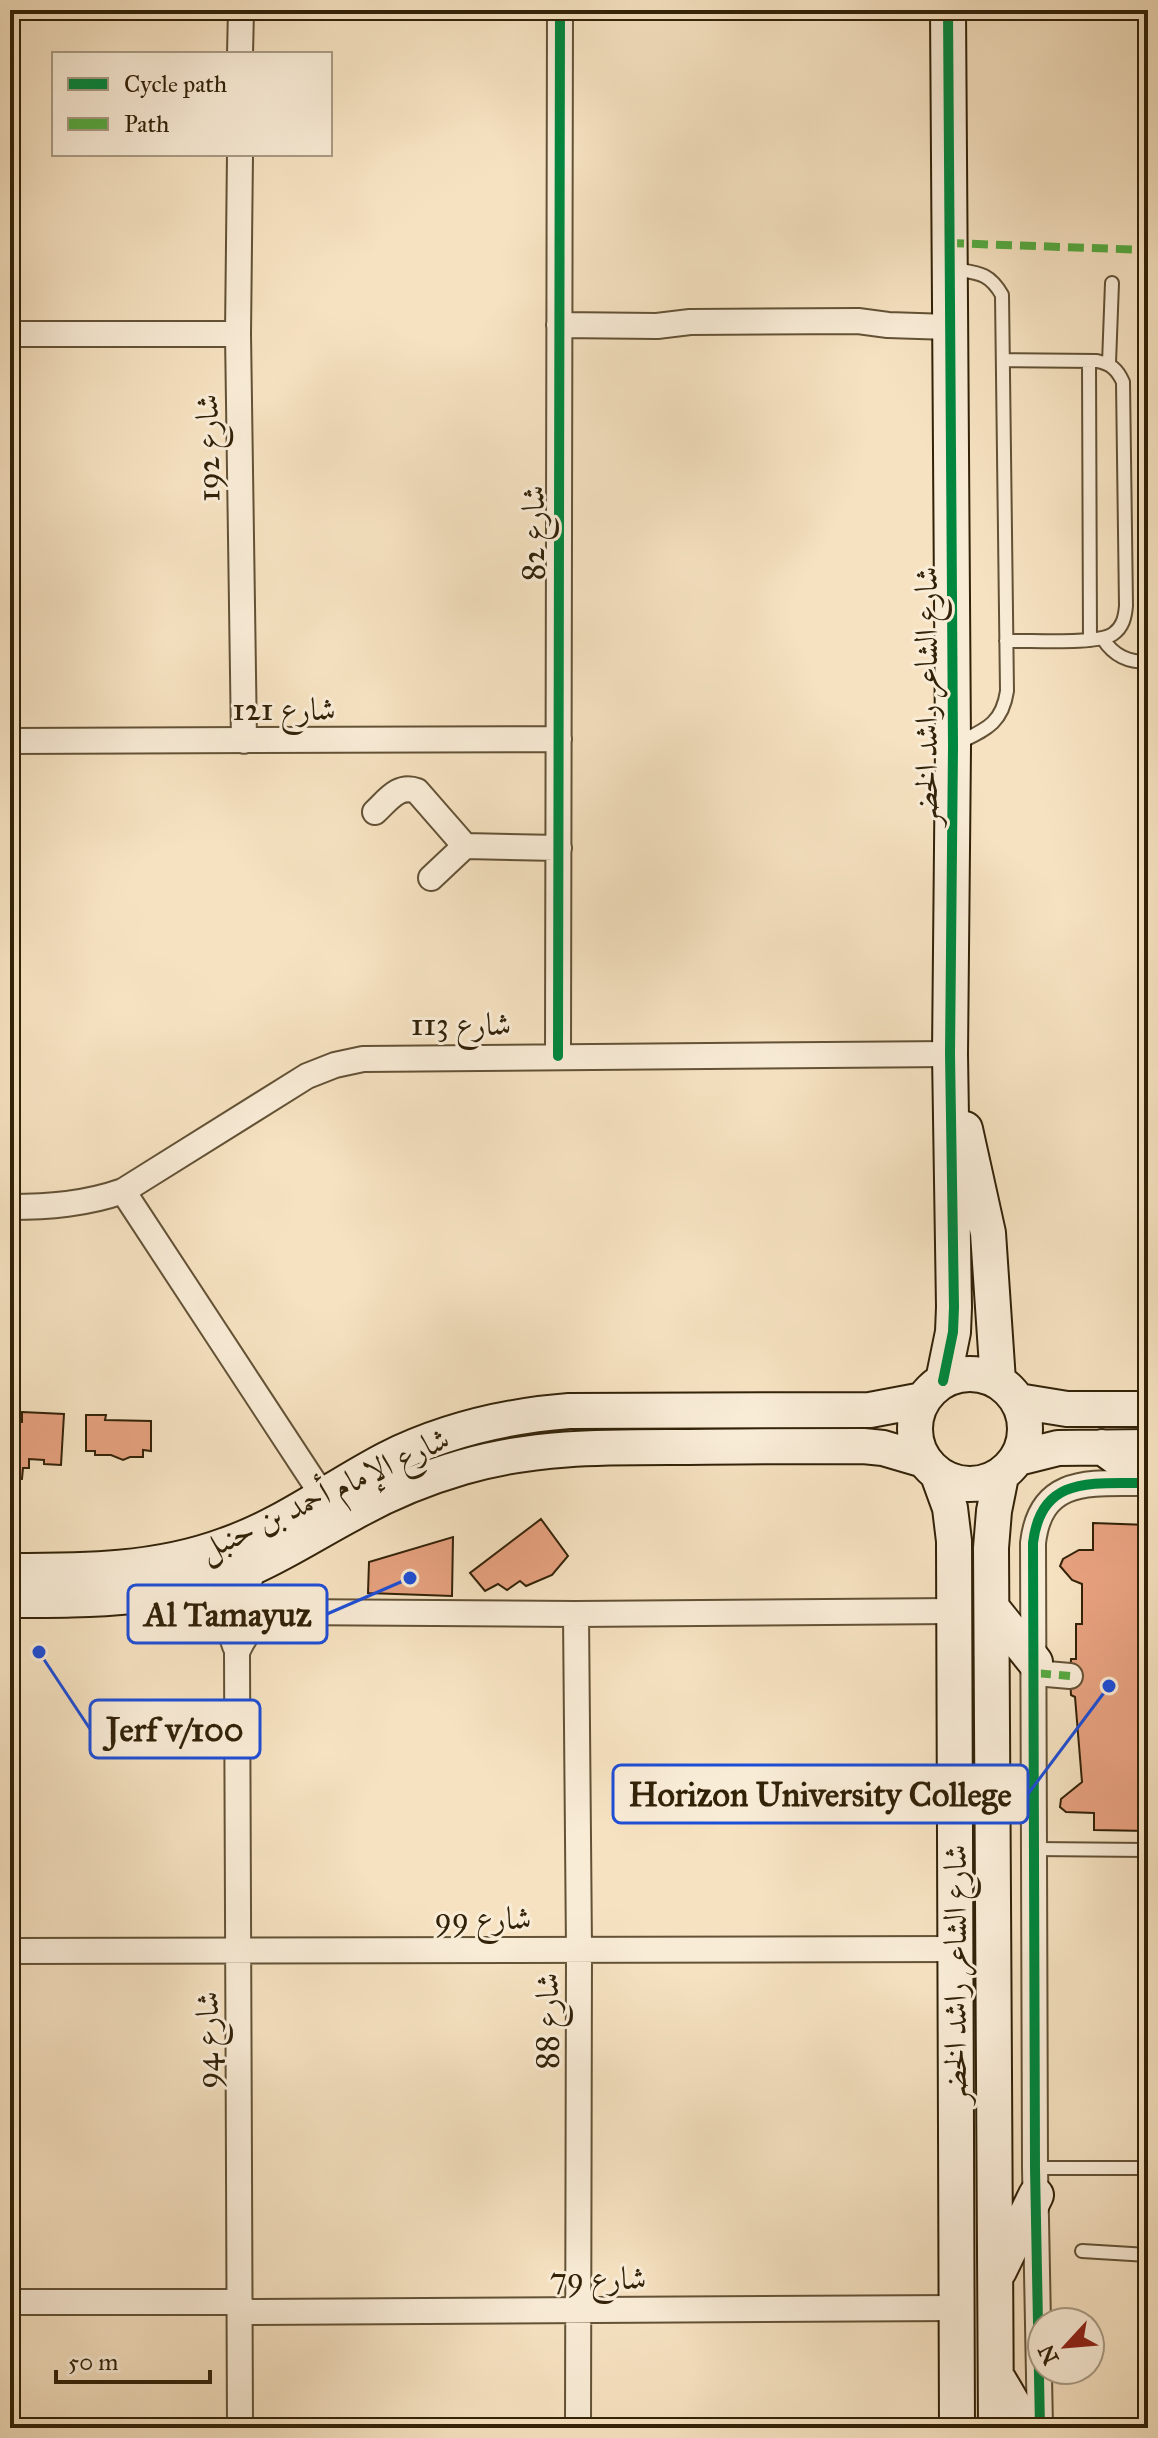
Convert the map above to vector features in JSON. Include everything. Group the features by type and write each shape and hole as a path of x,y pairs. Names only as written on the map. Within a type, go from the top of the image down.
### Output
{"street":[{"path":"240,52 241,10"},
{"name":"شارع 82","path":"558,1056 560,10"},
{"name":"شارع الشاعر راشد الخضر","path":"933,1390 953,1332 954,1307 950,1054 953,746 948,10"},
{"name":"شارع 192","path":"240,156 238,334 244,741"},
{"path":"559,319 657,326 690,322 858,321 889,314 949,319"},
{"path":"10,334 238,334"},
{"name":"شارع 121","path":"10,741 559,739"},
{"path":"375,812 400,790 409,788 417,791 465,846"},
{"path":"431,878 465,846 559,848"},
{"name":"شارع الشاعر راشد الخضر","path":"950,1054 988,1233 1008,1391"},
{"name":"شارع 113","path":"10,1207 67,1205 123,1191 281,1090 335,1065 363,1059 950,1054"},
{"path":"123,1191 323,1496"},
{"path":"1148,1409 1067,1409 1008,1391 970,1374 933,1390 916,1419 916,1440 931,1467 950,1481 976,1485 1010,1467 1058,1448 1148,1447"},
{"name":"شارع الإمام أحمد بن حنبل","path":"10,1571 147,1566 189,1558 270,1527 387,1460 449,1432 528,1414 569,1411 870,1410 933,1390"},
{"path":"1008,1391 1024,1415 1026,1430 1024,1445 1010,1467"},
{"name":"شارع الإمام أحمد بن حنبل","path":"10,1600 74,1601 250,1578 354,1512 401,1490 460,1468 524,1453 589,1447 863,1446 883,1448 931,1467"},
{"path":"1102,1447 1148,1481"},
{"name":"شارع الشاعر راشد الخضر","path":"931,1467 953,1524 957,2428"},
{"name":"شارع الشاعر راشد الخضر","path":"996,2428 992,1529 1010,1467"},
{"path":"1040,2428 1035,2182 1035,1524 1044,1506 1059,1492 1077,1485 1148,1481"},
{"path":"250,1578 264,1604 284,1612"},
{"name":"شارع 94","path":"240,2428 237,1652 240,1610 250,1578"},
{"name":"شارع 94","path":"172,1590 204,1600 215,1607 229,1628 237,1652"},
{"path":"992,1608 1035,1667 1070,1676"},
{"path":"237,1652 244,1637 255,1625 269,1616 284,1612 576,1614 954,1611"},
{"name":"شارع 88","path":"576,1614 578,2428"},
{"name":"شارع 99","path":"10,1951 955,1949"},
{"path":"995,2278 1035,2182"},
{"name":"شارع 79","path":"10,2302 577,2310 957,2308"},
{"path":"996,2376 1027,2428"}],"lane":[{"path":"948,269 983,274 995,282 1002,295 1004,360 1007,691 999,717 989,727 953,746"},
{"path":"1109,363 1112,283"},
{"path":"1004,360 1089,361 1109,363 1118,371 1123,382 1126,606 1120,628 1097,639 1006,641"},
{"path":"1089,361 1097,639 1129,661 1148,662"},
{"path":"1034,1849 1148,1850"},
{"path":"1035,2182 1148,2168"},
{"path":"1082,2251 1148,2255"}],"building":[{"path":"22,1412 64,1414 61,1465 29,1459 29,1468 23,1468 22,1479 10,1478 10,1421 22,1422"},
{"path":"86,1415 106,1415 105,1420 151,1421 151,1451 143,1450 143,1457 123,1460 86,1451"},
{"path":"541,1519 568,1556 552,1575 526,1586 520,1581 507,1590 498,1584 485,1591 470,1573"},
{"path":"1093,1523 1148,1525 1148,1831 1094,1830 1094,1813 1066,1812 1060,1807 1061,1799 1082,1782 1075,1697 1071,1695 1070,1676 1071,1659 1076,1659 1076,1624 1082,1624 1082,1584 1072,1580 1060,1566 1063,1559 1079,1550 1093,1550"},
{"path":"453,1537 452,1596 368,1593 369,1562"}],"marked path":[{"path":"948,243 1148,250"},
{"path":"1035,1673 1070,1676"}],"cycle path":[{"path":"558,1056 560,10"},
{"path":"943,1381 953,1332 954,1307 950,1054 953,746 948,10"},
{"path":"1040,2428 1035,2168 1033,1543 1038,1521 1047,1505 1059,1494 1090,1484 1148,1483"}],"place":[{"name":"Al Tamayuz","path":"410,1578"},
{"name":"Jerf v/100","path":"39,1652"},
{"name":"Horizon University College","path":"1109,1686"}]}
